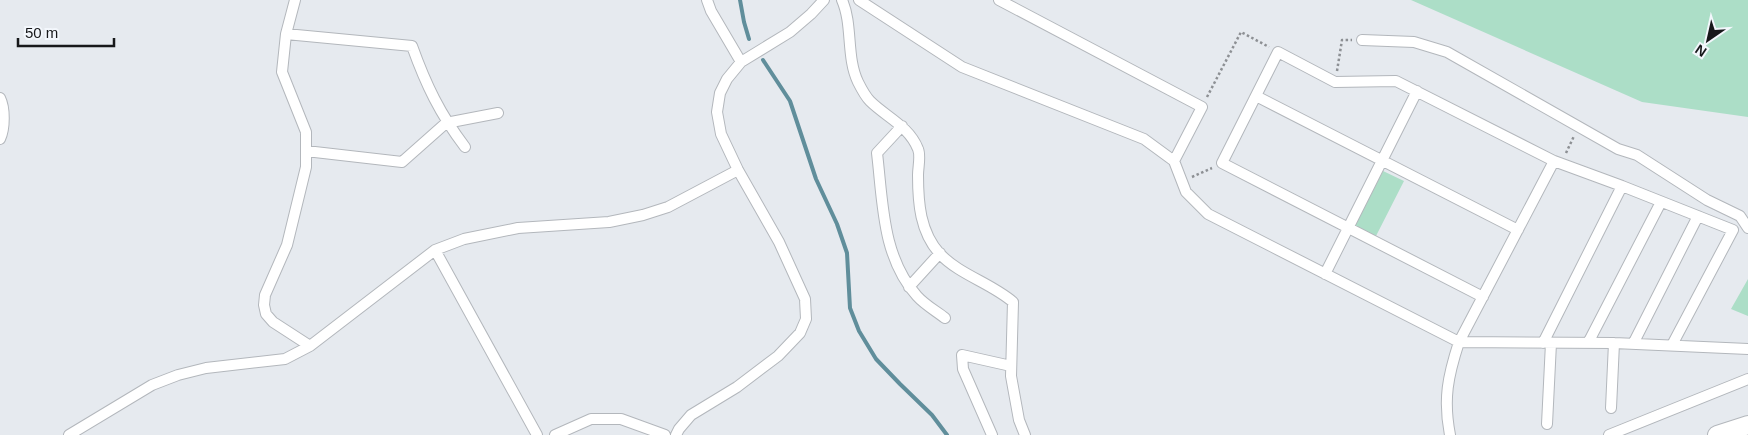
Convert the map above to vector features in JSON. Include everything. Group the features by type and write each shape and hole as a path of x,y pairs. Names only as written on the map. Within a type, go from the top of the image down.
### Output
{"highway":[{"path":"1717,435 1748,425"}],"street":[{"path":"295,0 286,34 282,72 306,132 306,167 287,245 266,295 264,305 266,314 273,322 310,346"},
{"path":"707,0 711,11 741,62"},
{"path":"676,435 691,415 737,387 778,356 800,332 806,319 805,299 779,242 738,170 721,134 717,112 720,93 727,79 741,62 790,32 824,0"},
{"path":"842,0 854,69 858,80 869,100 902,126 912,138 919,151 918,196 923,227 940,253 955,267 1005,295 1012,302 1011,376 1019,420 1025,435"},
{"path":"859,0 962,67 1144,139 1174,161 1186,192 1208,214 1459,342 1633,344 1748,349"},
{"path":"999,0 1202,107 1174,161"},
{"path":"286,34 412,46 426,85 446,123 465,147"},
{"path":"1362,40 1414,42 1447,52 1618,149 1637,155 1707,200 1740,216 1748,228"},
{"path":"1483,297 1222,163 1278,52 1335,82 1396,81 1557,162 1733,230 1672,345"},
{"path":"1325,274 1417,91"},
{"path":"1256,96 1518,230"},
{"path":"0,98 2,103 3,133 0,139"},
{"path":"306,151 402,162 446,123 498,113"},
{"path":"902,126 877,154 886,231 894,258 909,287 919,298 945,318"},
{"path":"1450,435 1446,400 1450,372 1459,342 1518,230 1557,162"},
{"path":"69,435 152,385 206,368 285,359 310,346 435,250 464,239 518,228 609,222 643,215 668,206 738,170"},
{"path":"1547,424 1547,343 1622,186"},
{"path":"1588,343 1661,202"},
{"path":"1633,344 1698,216"},
{"path":"435,250 537,435"},
{"path":"909,287 940,253"},
{"path":"1611,408 1614,344"},
{"path":"992,435 963,369 962,355 1011,366"},
{"path":"1609,435 1748,379"},
{"path":"555,435 592,419 621,419 665,435"}],"path":[{"path":"1202,107 1241,32 1278,52"},
{"path":"1335,82 1342,40"},
{"path":"1557,162 1580,126"},
{"path":"1182,182 1222,163"}],"green space":[{"path":"1411,0 1748,0 1748,117 1642,102"},
{"path":"1383,171 1404,181 1376,236 1355,226"},
{"path":"1748,279 1748,316 1731,309"}],"waterway":[{"path":"740,0 749,39"},
{"path":"763,60 790,101 816,179 837,224 847,253 850,308 859,331 876,359 932,415 947,435"}]}
